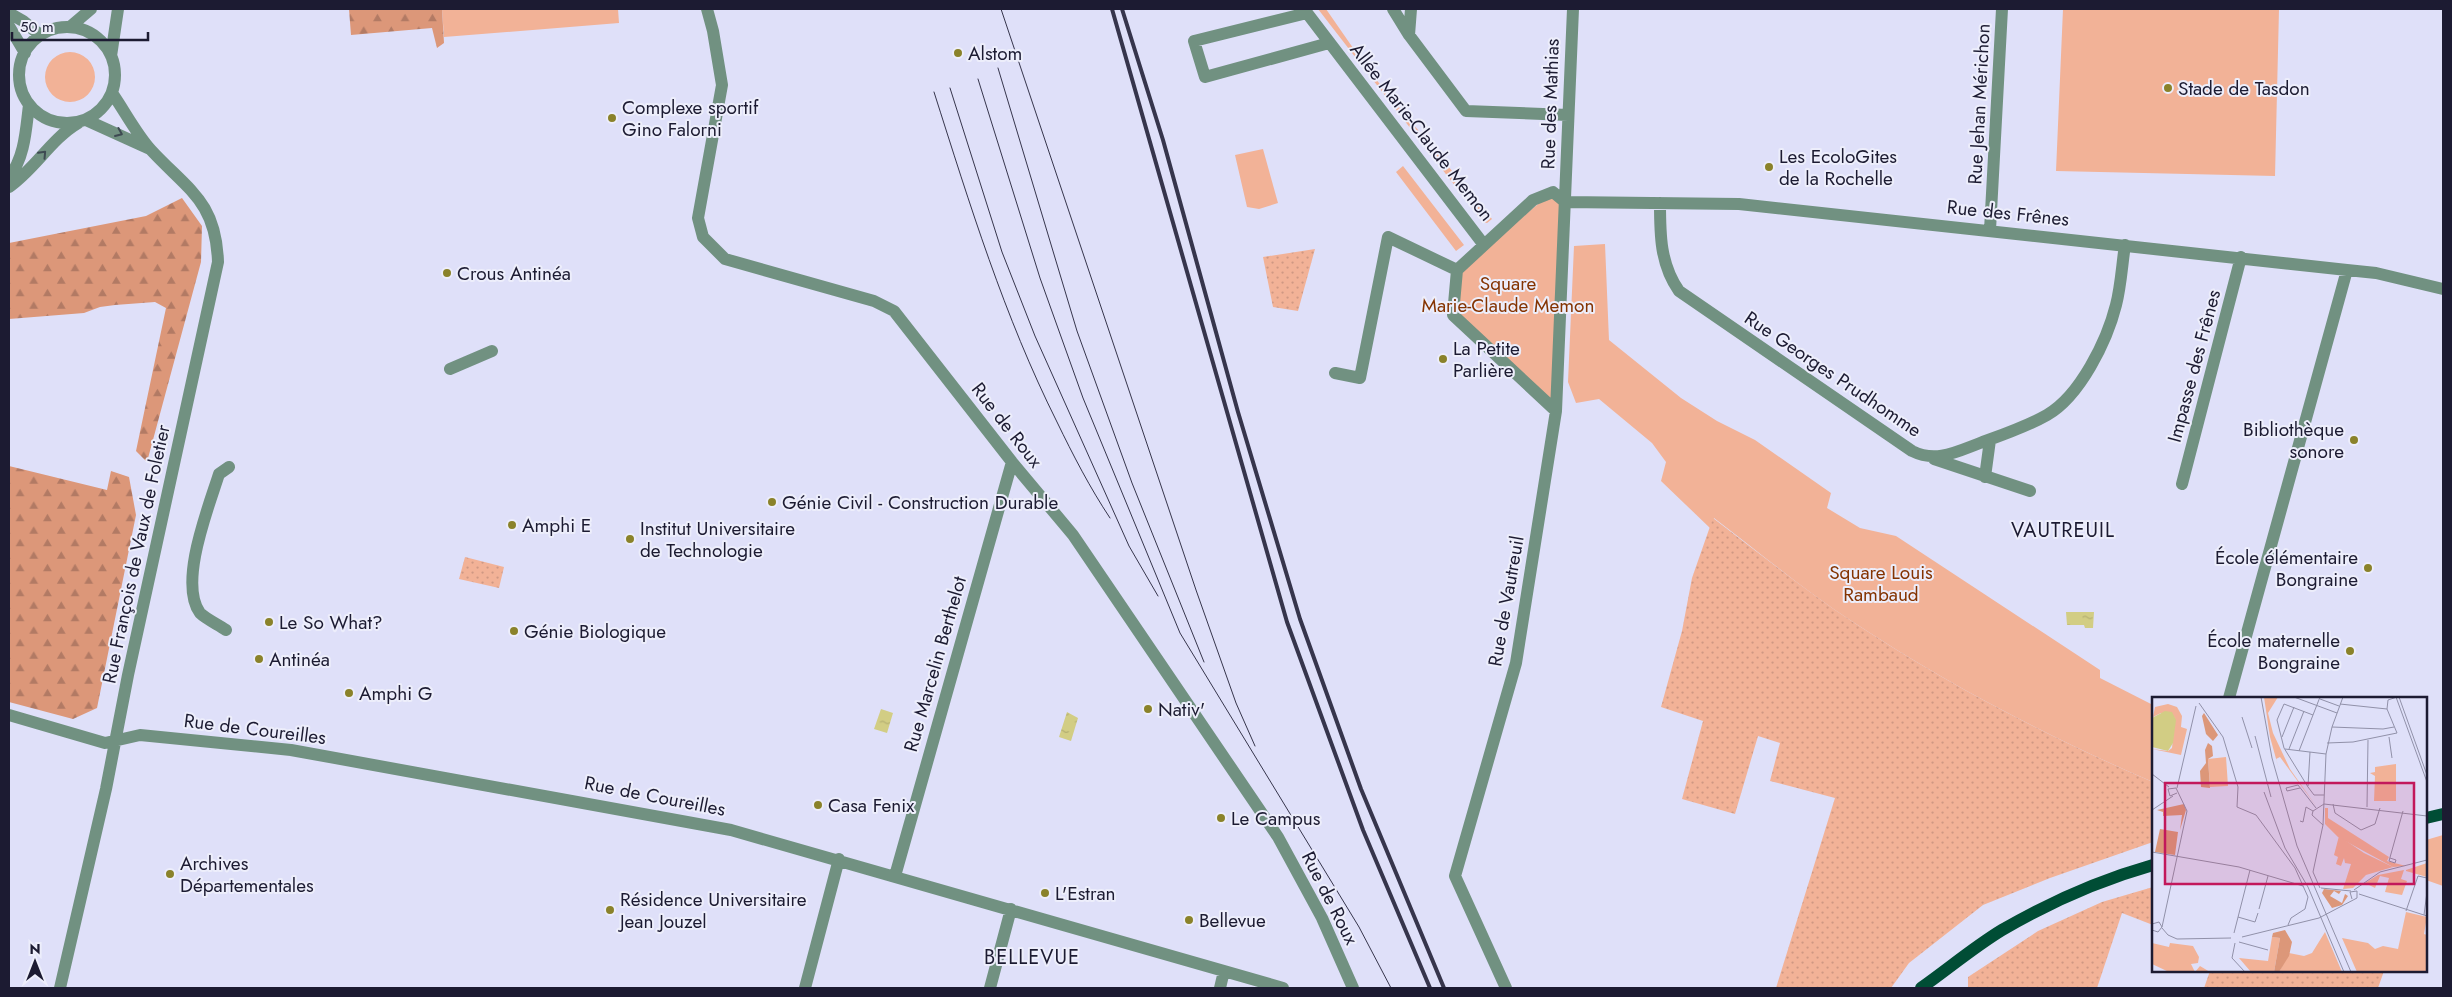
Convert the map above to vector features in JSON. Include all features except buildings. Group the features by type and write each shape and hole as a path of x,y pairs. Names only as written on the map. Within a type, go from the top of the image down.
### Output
{"main road":[{"path":"2427,818 2443,814"},
{"path":"1921,988 2000,931 2043,907 2117,875 2152,865"}],"street":[{"path":"91,9 71,26 57,28 40,35 24,52 19,76 20,87 29,105 39,115 61,123 82,121 150,149"},
{"path":"111,56 118,9"},
{"name":"Rue de Roux","path":"707,9 713,31 722,85 698,218 703,237 725,259 874,301 894,311 1012,462 1073,535 1278,837 1322,918 1353,988"},
{"path":"1393,9 1409,35 1466,111 1568,115"},
{"path":"1409,35 1411,9"},
{"name":"Rue des Mathias","path":"1566,202 1573,9"},
{"name":"Rue Jehan Mérichon","path":"1990,230 2002,9"},
{"path":"9,13 24,21 40,35"},
{"name":"Allée Marie-Claude Memon","path":"1329,43 1205,77 1194,41 1307,13 1484,245"},
{"path":"9,26 24,52"},
{"path":"9,187 20,179 68,129 100,111 112,93 115,70 111,56 97,38 71,26"},
{"path":"112,93 150,149"},
{"path":"9,177 13,172 21,150 29,105"},
{"name":"Rue François de Vaux de Foletier","path":"60,988 106,789 114,741 218,262 214,228 203,202 150,149"},
{"path":"1554,409 1453,315 1457,270 1533,200 1553,192 1566,202"},
{"name":"Rue des Frênes","path":"1566,202 1739,204 2347,270 2376,274 2443,289"},
{"name":"Rue de Vautreuil","path":"1506,988 1455,876 1516,663 1554,409 1566,202"},
{"name":"Rue Georges Prudhomme","path":"1660,203 1660,242 1665,264 1679,291 1912,451 1932,458 1945,456 1990,440 2047,415 2067,398 2086,374 2104,338 2116,305 2125,245"},
{"path":"1335,373 1360,378 1388,237 1457,270"},
{"name":"Impasse des Frênes","path":"2182,484 2241,258"},
{"path":"2230,697 2347,270"},
{"path":"450,369 492,351"},
{"path":"1985,477 1990,440"},
{"path":"1932,458 2030,492"},
{"name":"Rue Marcelin Berthelot","path":"895,876 1012,462"},
{"path":"226,630 200,612 192,590 196,546 220,474 228,467"},
{"name":"Rue de Coureilles","path":"9,715 105,743 140,735 291,750 731,830 1283,988"},
{"path":"805,988 839,860"},
{"path":"990,988 1011,909"},
{"path":"1220,988 1224,971"}],"green space":[{"path":"349,9 442,9 444,43 437,48 432,28 351,35"},
{"path":"442,9 618,9 619,23 444,37"},
{"path":"1318,9 1326,9 1369,71 1492,219 1487,223 1483,222"},
{"name":"Stade de Tasdon","path":"2063,9 2279,9 2275,176 2056,171"},
{"path":"65,52 75,52 88,59 95,72 95,82 88,95 75,102 65,102 56,98 49,91 45,82 45,72 49,63 56,56"},
{"path":"1263,149 1278,203 1259,209 1247,207 1235,155"},
{"path":"1403,166 1464,245 1456,251 1396,172"},
{"name":"Square Marie-Claude Memon","path":"1553,192 1565,202 1556,411 1453,315 1457,270"},
{"path":"182,198 202,226 201,262 147,462 136,451 166,308 155,302 100,307 84,313 9,319 9,243 146,216"},
{"name":"Square Louis Rambaud","path":"1605,244 1609,340 1681,398 1717,421 1755,440 1831,493 1827,508 1860,528 1896,536 2100,670 2100,678 2152,704 2152,782 2076,747 2000,709 1925,667 1835,610 1714,518 1710,528 1661,481 1666,462 1652,443 1599,399 1576,403 1568,382 1574,246"},
{"path":"1315,249 1298,311 1273,307 1263,257"},
{"path":"9,466 107,490 111,471 129,477 136,515 97,708 73,719 9,702"},
{"path":"1713,518 1835,610 1925,667 2000,709 2076,747 2152,782 2152,842 2050,878 1983,905 1909,963 1891,988 1776,988 1835,798 1770,781 1780,743 1758,736 1735,814 1682,799 1703,721 1661,707 1682,631 1692,578"},
{"path":"465,557 504,567 499,588 459,579"},
{"path":"2443,835 2443,886 2427,880 2427,840"},
{"path":"2152,887 2152,925 2122,913 2097,988 1968,987 1968,977 2038,931 2102,902"},
{"path":"2210,972 2384,972 2378,988 2204,988"}],"water":[{"path":"2066,612 2094,612 2093,628 2085,628 2084,625 2067,625"},
{"path":"881,709 893,713 887,733 874,729"},
{"path":"1067,712 1078,718 1071,741 1059,737"}],"tram line":[{"path":"1001,9 1196,590 1236,703 1255,746"},
{"path":"998,68 1077,331 1132,483 1204,662"},
{"path":"978,79 1040,278 1083,398 1180,633 1359,927 1391,988"},
{"path":"950,88 1002,252 1035,336 1129,546 1158,596"},
{"path":"934,92 989,260 1020,342 1069,447 1110,518"}],"railway":[{"path":"1112,9 1287,622 1363,830 1430,988"},
{"path":"1122,9 1163,140 1238,412 1300,619 1361,789 1444,988"}],"place":[{"name":"Alstom","path":"958,53"},
{"name":"Stade de Tasdon","path":"2168,88"},
{"name":"Complexe sportif Gino Falorni","path":"612,118"},
{"name":"Les EcoloGites de la Rochelle","path":"1769,167"},
{"name":"Crous Antinéa","path":"447,273"},
{"name":"La Petite Parlière","path":"1443,359"},
{"name":"Bibliothèque sonore","path":"2354,440"},
{"name":"Génie Civil - Construction Durable","path":"772,502"},
{"name":"Amphi E","path":"512,525"},
{"name":"Institut Universitaire de Technologie","path":"630,539"},
{"name":"École élémentaire Bongraine","path":"2368,568"},
{"name":"Le So What?","path":"269,622"},
{"name":"Génie Biologique","path":"514,631"},
{"name":"École maternelle Bongraine","path":"2350,651"},
{"name":"Antinéa","path":"259,659"},
{"name":"Amphi G","path":"349,693"},
{"name":"Nativ'","path":"1148,709"},
{"name":"Casa Fenix","path":"818,805"},
{"name":"Le Campus","path":"1221,818"},
{"name":"Archives Départementales","path":"170,874"},
{"name":"L'Estran","path":"1045,893"},
{"name":"Résidence Universitaire Jean Jouzel","path":"610,910"},
{"name":"Bellevue","path":"1189,920"}],"district":[{"name":"VAUTREUIL","path":"2063,530"},
{"name":"BELLEVUE","path":"1032,957"}]}
